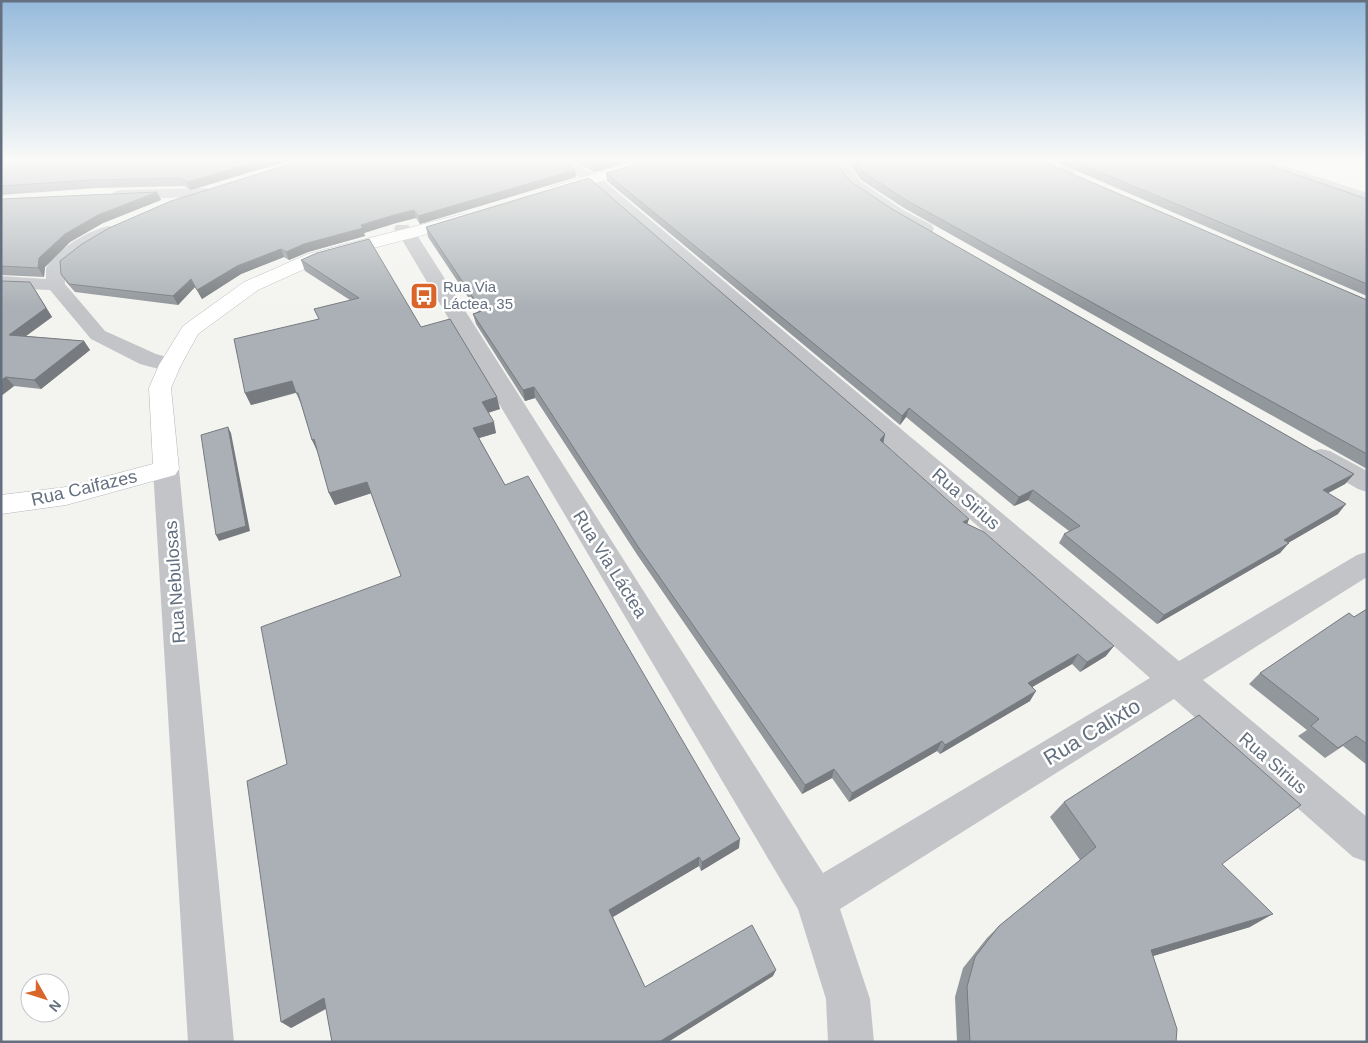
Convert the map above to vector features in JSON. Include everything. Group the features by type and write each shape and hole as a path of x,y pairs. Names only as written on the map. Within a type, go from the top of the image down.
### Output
{"street":[{"name":"Rua Sirius","path":"627,210 1367,843"},
{"path":"892,210 940,237"},
{"name":"Rua Nebulosas","path":"210,1042 160,388 170,365 190,330 251,286 314,258 475,211"},
{"path":"126,223 82,244 63,258 55,268 56,285 98,335 148,359 170,365"},
{"name":"Rua Via Láctea","path":"405,232 816,900 848,999 851,1042"},
{"path":"1,282 56,285"},
{"path":"1307,449 1367,484"},
{"name":"Rua Caifazes","path":"1,505 66,496 166,469"},
{"name":"Rua Calixto","path":"816,900 1367,563"}],"building":[{"path":"1,210 112,210 98,215 65,234 39,258 38,268 1,266"},
{"path":"151,210 440,210 418,216 414,210 361,225 363,228 304,244 286,252 281,249 237,266 197,290 191,279 173,296 69,284 61,274 60,261 82,244 109,228"},
{"path":"484,210 626,210 885,434 880,440 969,519 963,522 984,532 1114,646 1087,662 1078,654 1028,683 1036,691 945,745 942,741 852,793 834,769 805,785 637,545 534,387 523,390 473,314 482,311 426,227"},
{"path":"651,210 893,210 1354,474 1323,490 1346,504 1284,540 1289,543 1164,615 1064,534 1080,526 1033,490 1019,497 909,408 902,416"},
{"path":"924,210 1156,210 1367,300 1367,454"},
{"path":"1190,210 1367,210 1367,284"},
{"path":"369,239 421,327 450,319 497,397 482,402 494,422 473,428 505,485 528,476 740,839 702,862 699,857 609,910 645,987 752,925 776,970 659,1042 332,1042 324,998 281,1022 247,781 287,764 261,627 401,576 367,482 329,493 314,439 312,440 298,393 296,393 292,381 245,393 234,339 319,319 314,309 359,298 301,260 317,253"},
{"path":"1,281 30,282 46,308 9,335 84,341 34,380 6,377 1,380"},
{"path":"228,427 246,526 216,535 201,435"},
{"path":"1367,609 1367,744 1356,736 1338,748 1311,726 1319,719 1260,673 1349,613 1354,617"},
{"path":"1199,715 1301,805 1222,864 1273,914 1151,950 1177,1029 1176,1042 970,1042 967,987 975,957 999,926 1096,847 1064,802"}],"place":[{"name":"Rua Via Láctea, 35","path":"424,296"}]}
